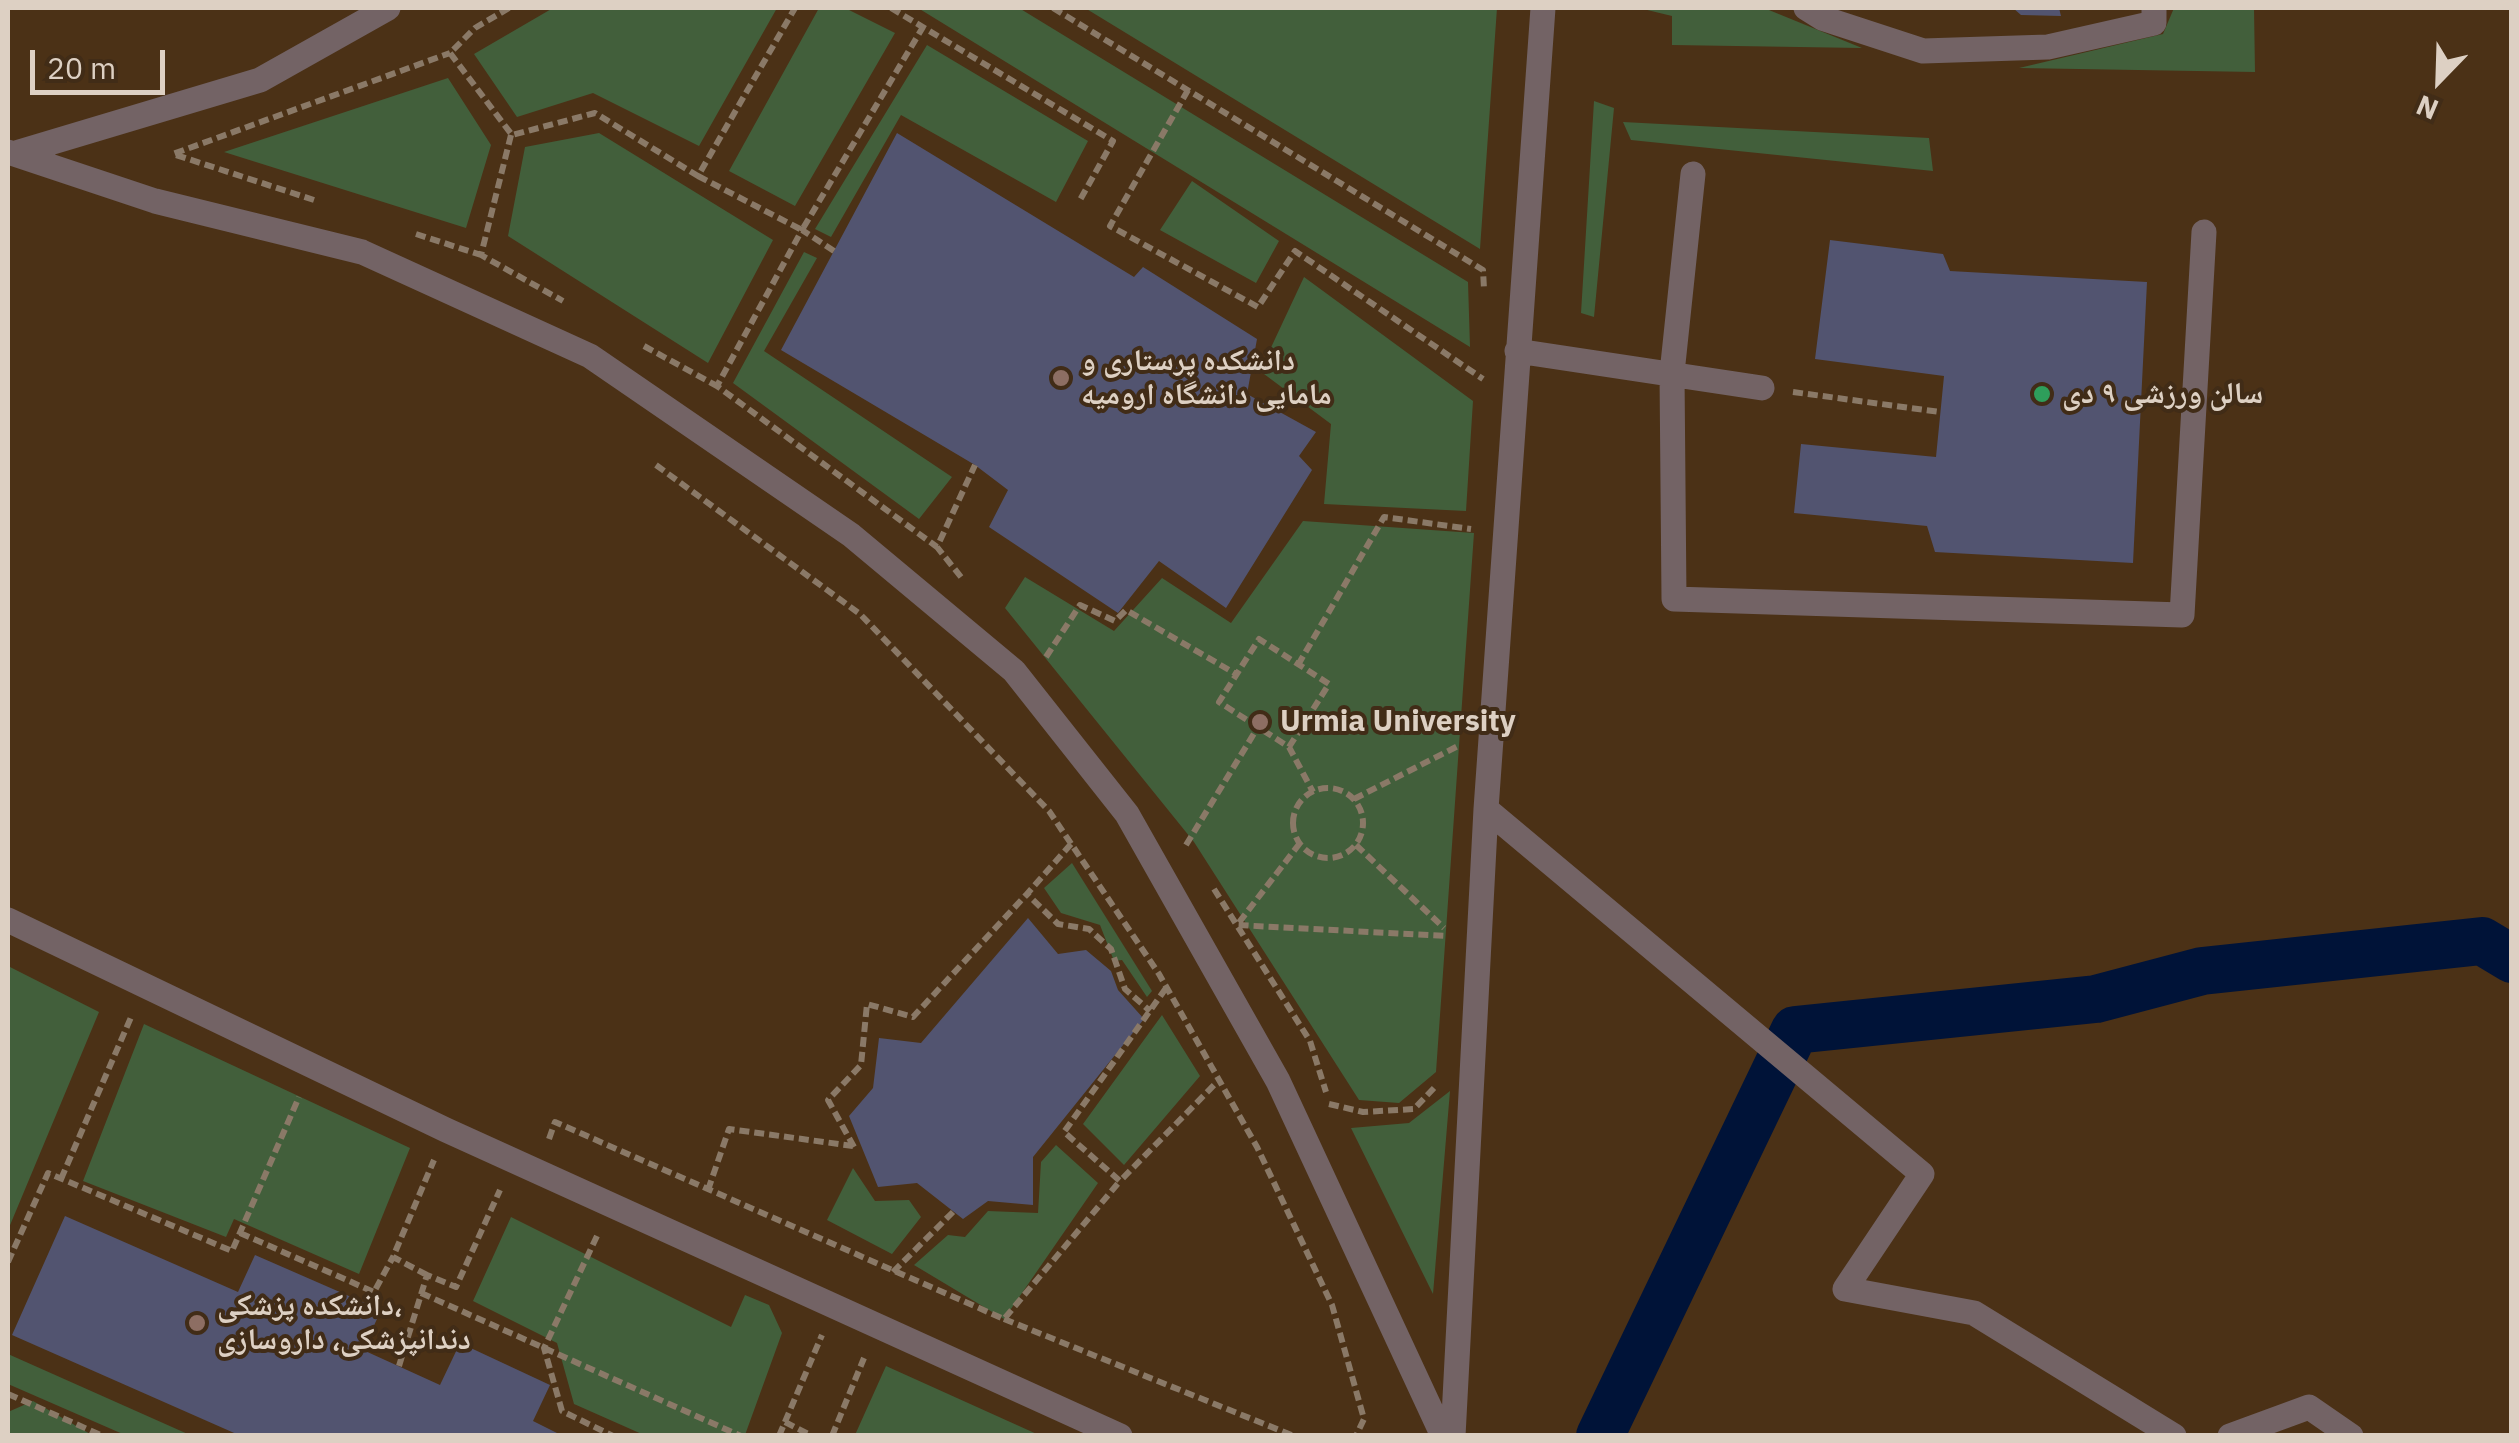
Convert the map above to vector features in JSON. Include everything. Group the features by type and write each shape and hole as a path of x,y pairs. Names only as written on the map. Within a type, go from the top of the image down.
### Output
{"lane":[{"path":"12,152 260,80 388,8"},
{"path":"1453,1436 1486,810 1542,8"},
{"path":"1806,8 1822,18 1924,52 2048,47 2154,23 2154,8"},
{"path":"12,152 155,201 362,252 590,356 850,535 1014,671 1127,814 1268,1064 1443,1436"},
{"path":"1694,174 1672,373 1674,600 2182,615 2204,232"},
{"path":"1517,350 1762,388"},
{"path":"1486,810 1922,1174 1845,1289 1974,1313 2174,1436"},
{"path":"8,920 446,1130 1120,1436"},
{"path":"2230,1436 2309,1407 2351,1436"}],"path":[{"path":"318,202 173,154 450,53 475,28 509,8"},
{"path":"698,176 795,8"},
{"path":"891,8 1113,141 1080,200"},
{"path":"1053,8 1484,270"},
{"path":"717,386 802,230 923,27"},
{"path":"450,53 512,134"},
{"path":"1188,90 1110,226 1258,306 1295,252 1488,383"},
{"path":"512,134 595,113 698,176 834,251"},
{"path":"481,255 512,134"},
{"path":"409,231 481,255 565,302"},
{"path":"633,340 717,386 937,547 974,592"},
{"path":"1762,388 1940,412"},
{"path":"656,464 860,614 1049,812 1166,988 1257,1147 1332,1306 1364,1419 1356,1436"},
{"path":"937,547 975,465"},
{"path":"1298,665 1384,517 1480,530"},
{"path":"1038,670 1080,605 1115,621 1126,610 1236,674"},
{"path":"1290,747 1329,684 1259,639 1219,702 1290,747 1313,792"},
{"path":"1186,845 1258,727"},
{"path":"1354,799 1468,741"},
{"path":"1238,925 1300,843 1294,815 1313,792 1335,789 1354,799 1363,827 1356,845 1328,858 1300,843"},
{"path":"1174,831 1196,861"},
{"path":"708,1190 728,1129 854,1146 828,1100 861,1065 867,1004 914,1017 1071,844"},
{"path":"1238,925 1452,936 1356,845"},
{"path":"1206,877 1310,1041 1330,1106 1363,1112 1414,1109 1448,1074"},
{"path":"1027,894 1058,924 1090,929 1110,949 1125,988 1150,1012"},
{"path":"1120,1181 1064,1132 1166,988"},
{"path":"61,1180 133,1013 150,1020"},
{"path":"1004,1320 1120,1181 1219,1080"},
{"path":"8,1262 48,1173 232,1250 304,1086"},
{"path":"393,1257 456,1287 525,1166 555,1122 1004,1320 1294,1436"},
{"path":"240,1232 374,1292 393,1257 446,1130"},
{"path":"893,1272 954,1212"},
{"path":"600,1230 544,1348 562,1411 613,1436"},
{"path":"399,1366 427,1275"},
{"path":"422,1292 740,1436"},
{"path":"779,1436 824,1330"},
{"path":"8,1394 103,1436"},
{"path":"785,1422 812,1436"}],"shaded area":[{"name":"Urmia University","path":"8,8 2511,8 2511,1435 8,1435"}],"green space":[{"path":"553,8 777,8 699,146 593,93 517,117 474,54"},
{"path":"819,8 845,8 895,33 795,206 729,171"},
{"path":"918,8 1019,8 1468,282 1470,347"},
{"path":"1085,8 1497,8 1480,249"},
{"path":"1639,8 1764,8 1862,48 1672,45 1672,16"},
{"path":"2174,8 2254,8 2255,72 2019,68 2163,34"},
{"path":"927,45 1088,141 1056,202 901,115 831,237 815,229"},
{"path":"448,78 491,145 466,228 224,152"},
{"path":"1594,101 1614,108 1594,317 1581,313"},
{"path":"1623,122 1929,138 1933,171 1631,140"},
{"path":"599,133 773,240 708,363 508,236 525,147"},
{"path":"1192,181 1279,241 1256,283 1160,230"},
{"path":"804,252 817,258 764,351 952,477 919,519 733,383"},
{"path":"1304,277 1473,401 1466,511 1324,504 1331,424 1260,371"},
{"path":"1303,521 1474,533 1436,1072 1399,1103 1359,1100 1194,842 1005,608 1025,577 1114,631 1162,578 1231,623"},
{"path":"1072,863 1152,991 1147,997 1122,960 1114,961 1100,925 1061,913 1044,888"},
{"path":"8,966 99,1012 8,1230"},
{"path":"1162,1015 1200,1076 1124,1165 1083,1124"},
{"path":"144,1024 410,1148 359,1274 234,1219 226,1237 83,1181"},
{"path":"1450,1091 1433,1294 1351,1128 1409,1123"},
{"path":"1056,1145 1098,1183 1004,1319 914,1265 948,1235 965,1237 988,1211 1038,1213 1041,1162"},
{"path":"853,1168 875,1201 909,1200 921,1217 892,1254 827,1220"},
{"path":"511,1217 731,1327 745,1295 769,1305 782,1333 745,1435 644,1435 574,1404 557,1343 473,1301"},
{"path":"8,1354 190,1435 125,1435 8,1384"},
{"path":"886,1366 1039,1435 855,1435"},
{"path":"33,1401 92,1435 8,1435 8,1412"}],"building":[{"path":"2013,8 2059,8 2061,16 2021,15"},
{"path":"897,133 1134,277 1143,267 1257,339 1247,394 1316,432 1299,456 1312,470 1226,608 1159,561 1118,613 989,527 1008,490 975,465 781,350"},
{"name":"سالن ورزشی ۹ دی","path":"1830,240 1943,254 1950,271 2147,282 2133,563 1935,552 1927,526 1794,513 1801,444 1936,457 1944,376 1815,359"},
{"path":"1028,918 1058,954 1086,950 1111,971 1118,990 1144,1019 1033,1157 1033,1205 988,1201 963,1219 917,1183 878,1187 849,1116 873,1088 879,1038 921,1043"},
{"name":"دانشکده پزشکی، دندانپزشکی، داروسازی","path":"65,1216 238,1292 255,1255 381,1310 363,1350 440,1385 460,1343 550,1385 533,1421 563,1436 241,1436 12,1335"}],"waterway":[{"path":"1600,1436 1795,1030 2096,999 2202,971 2482,941 2512,959"}],"place":[{"name":"دانشکده پرستاری و مامایی دانشگاه ارومیه","path":"1061,378"},
{"name":"سالن ورزشی ۹ دی","path":"2042,394"},
{"name":"Urmia University","path":"1260,722"},
{"name":"دانشکده پزشکی، دندانپزشکی، داروسازی","path":"197,1323"}]}
